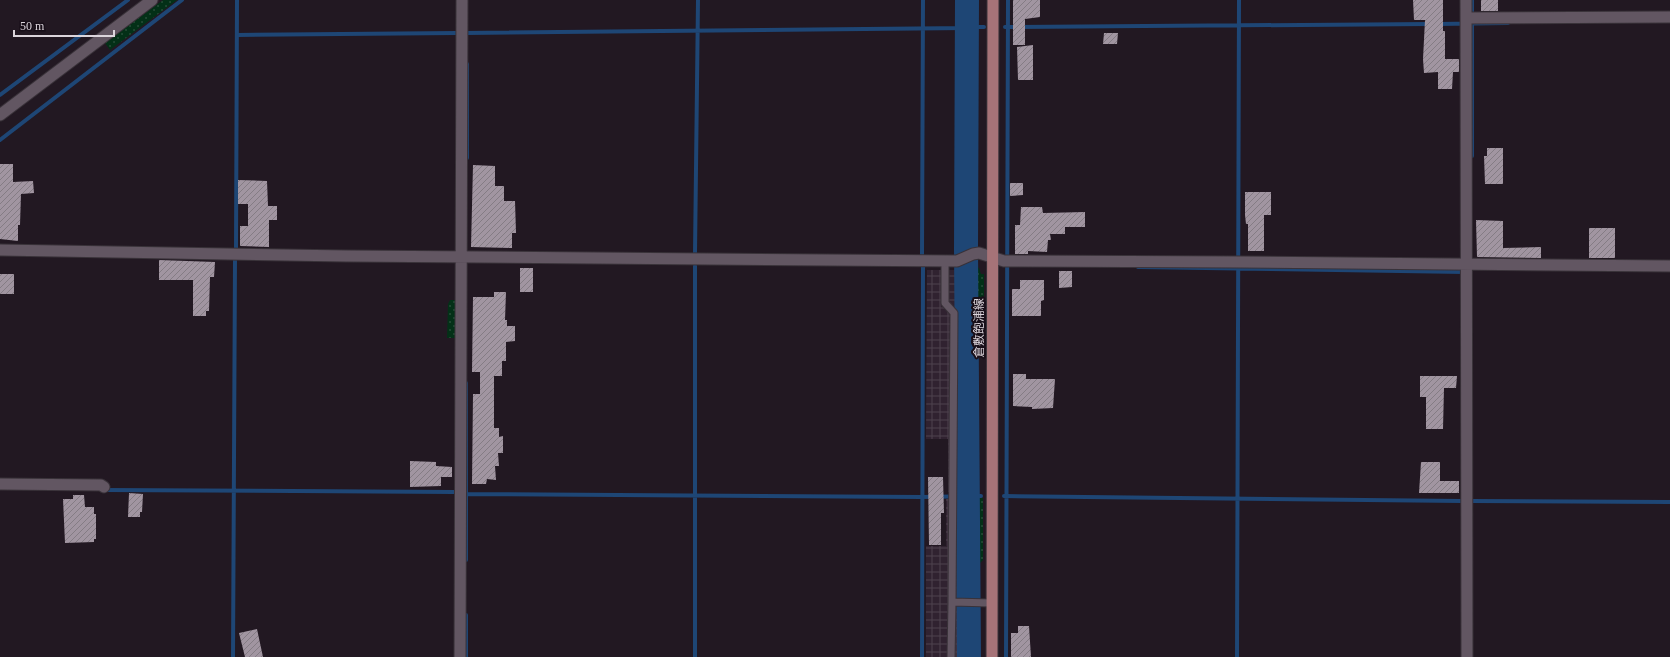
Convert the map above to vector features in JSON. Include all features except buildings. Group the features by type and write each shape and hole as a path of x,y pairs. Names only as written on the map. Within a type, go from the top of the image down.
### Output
{"main road":[{"name":"倉敷飽浦線","path":"992,657 993,0"}],"street":[{"path":"0,116 152,0"},
{"path":"460,657 460,257 462,0"},
{"path":"1466,0 1468,20 1467,657"},
{"path":"1468,20 1670,17"},
{"path":"0,250 460,257 945,261 961,260 973,254 979,253 992,258 1008,261 1237,262 1468,267 1670,266"},
{"path":"0,484 101,485 104,487"}],"lane":[{"path":"945,261 945,303 954,313 951,657"},
{"path":"952,602 992,603"}],"shaded area":[{"path":"962,268 961,465 958,466 957,492 948,492 948,439 926,439 927,270 956,270"},
{"path":"946,499 959,499 960,657 926,657 926,546 946,546"}],"green space":[{"path":"163,0 177,0 110,50 105,43"},
{"path":"975,266 979,268 981,274 984,274 984,314 973,314 972,276"},
{"path":"450,300 457,300 457,338 447,338 448,304"},
{"path":"973,498 983,498 983,560 980,563 974,560"}],"waterway":[{"path":"0,95 128,0"},
{"path":"0,140 182,0"},
{"path":"236,249 237,0"},
{"path":"695,253 698,0"},
{"path":"922,254 923,0"},
{"path":"967,0 966,249 969,657"},
{"path":"1006,657 1008,0"},
{"path":"1237,657 1239,0"},
{"path":"1472,0 1472,156"},
{"path":"1438,24 1508,23"},
{"path":"1005,27 1430,24"},
{"path":"967,27 984,27"},
{"path":"466,33 967,28"},
{"path":"237,35 457,33"},
{"path":"467,64 467,158"},
{"path":"233,657 235,260"},
{"path":"695,266 695,657"},
{"path":"922,657 923,267"},
{"path":"1138,267 1465,272"},
{"path":"466,383 466,560"},
{"path":"104,490 454,492"},
{"path":"466,494 922,497 981,496"},
{"path":"1004,496 1462,501"},
{"path":"1470,501 1670,502"},
{"path":"466,615 466,657"}]}
